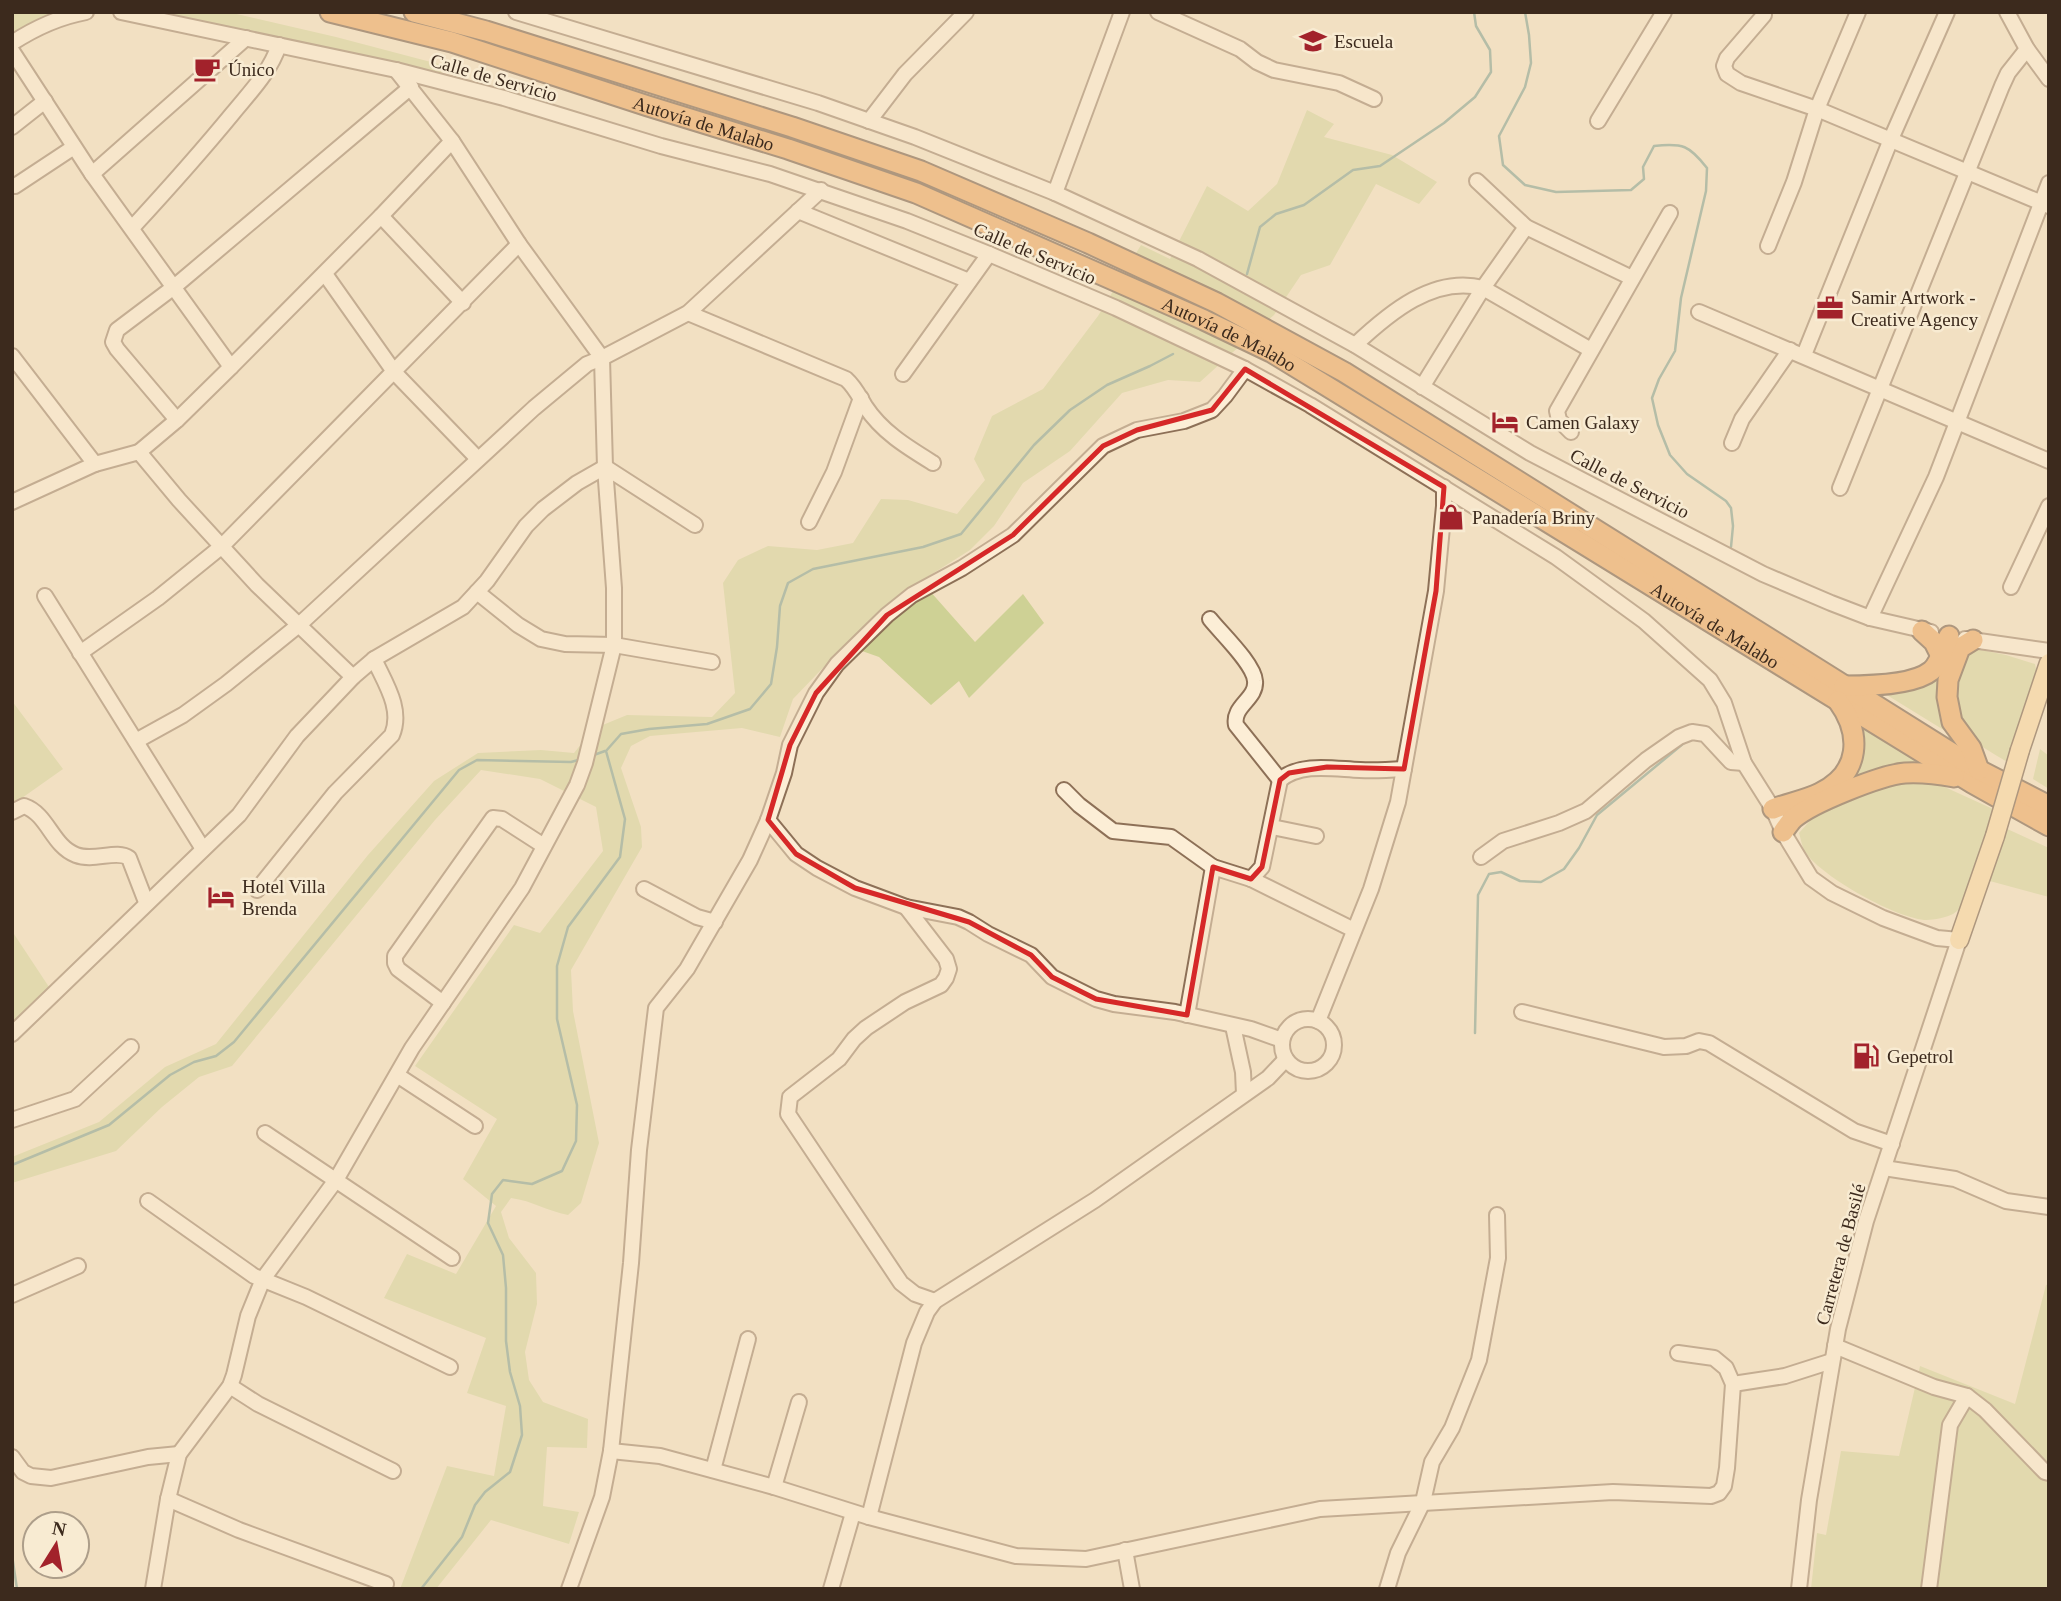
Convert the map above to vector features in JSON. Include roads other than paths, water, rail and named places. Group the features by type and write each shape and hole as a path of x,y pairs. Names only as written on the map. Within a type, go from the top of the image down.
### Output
{"highway":[{"name":"Autovía de Malabo","path":"330,12 452,42 788,149 916,193 1180,309 1282,359 1839,692 1976,776 2049,826"},
{"name":"Autovía de Malabo","path":"414,12 486,31 780,123 921,172 1088,243 1217,303 1344,372 1839,692"},
{"path":"1773,809 1823,792 1839,780 1849,765 1855,747 1854,734 1839,692 1922,676 1935,667 1944,645 1934,642 1923,631"},
{"path":"1783,832 1792,820 1809,808 1889,776 1933,773 1976,776 1972,748 1952,722 1947,697 1948,680 1959,648 1973,640"},
{"name":"Autovía de Malabo","path":"1976,776 2049,806"}],"main road":[{"path":"1959,940 1995,836 2049,663"}],"street":[{"path":"12,43 50,22 86,12"},
{"name":"Calle de Servicio","path":"121,12 397,70 821,190 989,254 1116,308 1245,369 1310,405 1556,557 1602,589 1710,680 1724,703 1744,763 1811,878 1832,893 1863,909 1910,929 1937,938 1959,940"},
{"name":"Calle de Servicio","path":"516,12 818,103 1055,193 1198,259 1355,345 1530,453 1763,574 1870,618 1923,631"},
{"path":"869,121 905,74 966,12"},
{"path":"1055,193 1122,12"},
{"path":"1158,12 1240,49 1275,70 1339,83 1374,99"},
{"path":"1598,121 1664,12"},
{"path":"1768,246 1794,182 1816,109 1858,12"},
{"path":"1732,443 1742,419 1797,352 1947,12"},
{"path":"2007,12 2027,48 2049,79"},
{"path":"1764,15 1727,58 1724,66 1727,74 1741,83 1816,109 2045,204"},
{"path":"92,174 246,38"},
{"path":"132,228 197,157 262,77 274,61 279,45"},
{"path":"1840,488 2002,86 2027,48"},
{"path":"12,51 92,174 231,367"},
{"path":"153,1589 168,1499 179,1454 230,1386 248,1317 263,1279 336,1180 412,1048 534,868 577,785 587,757 614,645 614,589 605,467 602,358 519,244 452,141 397,70"},
{"path":"177,420 113,341 117,330 174,287 411,87"},
{"path":"12,127 45,101"},
{"path":"12,502 95,464 139,452 177,420 231,367 452,141"},
{"path":"15,186 74,147"},
{"path":"1476,181 1526,227 1632,278"},
{"path":"1870,618 1958,422 2045,204 2049,183"},
{"path":"136,741 183,715 300,624 478,459 587,364 688,313 821,190"},
{"path":"798,211 969,281"},
{"path":"1571,432 1559,420 1558,411 1670,213"},
{"path":"381,216 463,303"},
{"path":"1423,387 1483,288 1526,227"},
{"path":"80,653 158,598 221,547 519,244"},
{"path":"903,374 989,254"},
{"path":"324,274 395,373 478,459"},
{"path":"1355,345 1380,321 1432,290 1465,283 1483,288 1591,350"},
{"path":"1699,312 2049,461"},
{"path":"688,313 846,379 855,386 883,428 933,463"},
{"path":"12,356 95,464"},
{"path":"569,1589 601,1497 611,1451 622,1366 639,1150 656,1008 687,969 750,860 784,774 790,745 816,693 837,664 887,615 912,595 962,568 1013,535 1103,446 1137,430 1184,421 1212,410 1245,369"},
{"path":"809,522 834,472 861,398"},
{"path":"139,452 257,585 353,677"},
{"path":"605,467 695,524"},
{"path":"12,1034 239,815 297,736 353,677 374,659 463,607 526,526 577,483 605,467"},
{"path":"1318,1021 1371,889 1398,802 1436,592 1444,506 1449,491"},
{"path":"2011,587 2049,506"},
{"path":"477,592 541,639 565,644 614,645 712,662"},
{"path":"45,596 203,849"},
{"path":"1210,619 1250,668 1255,680 1254,690 1236,714 1236,725 1280,780"},
{"path":"1944,645 1973,640 2049,651"},
{"path":"257,890 335,793 391,735 396,725 397,712 374,659"},
{"path":"1480,858 1503,841 1559,823 1586,811 1646,760 1679,737 1692,733 1705,734 1731,762 1744,763"},
{"path":"1251,878 1262,867 1280,780 1289,773 1327,767 1362,771 1404,769"},
{"path":"1064,790 1113,831 1171,837 1213,867 1251,878 1354,930"},
{"path":"12,812 24,806 35,811 58,842 67,851 78,856 95,859 120,853 126,855 146,902"},
{"path":"443,1003 398,969 395,956 493,818 502,819 544,846"},
{"path":"768,820 796,853 817,868 855,888 906,907 958,917 969,922 1031,955 1052,977 1096,999 1251,1029 1282,1040"},
{"path":"1272,827 1316,836"},
{"path":"1187,1015 1213,867"},
{"path":"644,888 697,917 715,922"},
{"path":"906,907 946,960 949,969 947,978 941,985 905,1002 866,1028 839,1059 790,1097 788,1114 901,1283 915,1294 935,1300"},
{"name":"Carretera de Basilé","path":"1799,1589 1809,1500 1835,1346 1866,1221 1959,940"},
{"path":"1522,1012 1664,1047 1686,1046 1699,1041 1709,1043 1854,1131 1892,1144"},
{"path":"1310,1018 1318,1021 1324,1024 1333,1037 1333,1052 1329,1059 1316,1069 1299,1070 1286,1059 1282,1040 1289,1026 1295,1021 1310,1018"},
{"path":"1233,1026 1243,1072 1244,1094"},
{"path":"12,1120 75,1099 131,1047"},
{"path":"869,1517 914,1343 935,1300 1095,1200 1268,1078 1286,1059"},
{"path":"397,1075 475,1126"},
{"path":"265,1133 453,1258"},
{"path":"1884,1168 1955,1179 2006,1201 2049,1207"},
{"path":"148,1201 254,1276 306,1297 450,1367"},
{"path":"1387,1589 1398,1553 1423,1502 1432,1462 1452,1428 1479,1360 1498,1258 1497,1215"},
{"path":"12,1295 78,1266"},
{"path":"713,1470 748,1339"},
{"path":"1835,1346 1934,1387 1967,1396 1985,1410 2049,1473"},
{"path":"611,1451 660,1456 774,1487 853,1513 1016,1556 1086,1559 1320,1509 1613,1492 1711,1496 1719,1493 1724,1486 1733,1384 1726,1368 1714,1358 1678,1353"},
{"path":"1733,1384 1785,1376 1832,1361"},
{"path":"230,1386 258,1404 393,1471"},
{"path":"1929,1589 1950,1425 1967,1396"},
{"path":"774,1487 799,1402"},
{"path":"12,1457 23,1472 31,1476 51,1478 148,1457 179,1454"},
{"path":"168,1499 239,1530 386,1584"},
{"path":"831,1589 853,1513"},
{"path":"1125,1550 1132,1589"}],"waterway":[{"path":"1247,274 1260,227 1276,214 1304,205 1353,170 1380,166 1444,123 1475,97 1491,72 1490,50 1476,26 1474,12"},
{"path":"1525,12 1531,63 1525,87 1499,136 1503,165 1525,185 1556,192 1631,190 1644,179 1643,167 1654,146 1685,147 1707,168 1706,191 1681,298 1675,351 1652,398 1658,425 1670,455 1687,474 1726,501 1731,508 1731,547"},
{"path":"421,1589 462,1537 475,1505 485,1492 510,1472 522,1435 520,1406 510,1372 506,1341 503,1255 488,1223 492,1194 503,1180 532,1184 562,1171 576,1141 577,1105 557,1019 557,966 568,927 620,857 625,819 606,751 621,734 707,724 750,709 771,684 780,606 788,583 813,569 923,547 961,534 1034,445 1070,410 1107,385 1173,354"},
{"path":"1475,1033 1478,895 1489,874 1501,872 1520,881 1541,882 1564,869 1597,815 1684,743"},
{"path":"591,756 605,751"},
{"path":"12,1165 109,1125 170,1075 194,1062 216,1056 234,1042 459,770 477,760 571,762 582,759"},
{"path":"12,1555 17,1589"}],"place":[{"name":"Escuela","path":"1313,41"},
{"name":"Único","path":"207,69"},
{"name":"Samir Artwork - Creative Agency","path":"1830,308"},
{"name":"Camen Galaxy","path":"1505,422"},
{"name":"Panadería Briny","path":"1451,517"},
{"name":"Hotel Villa Brenda","path":"221,897"},
{"name":"Gepetrol","path":"1866,1056"}]}
